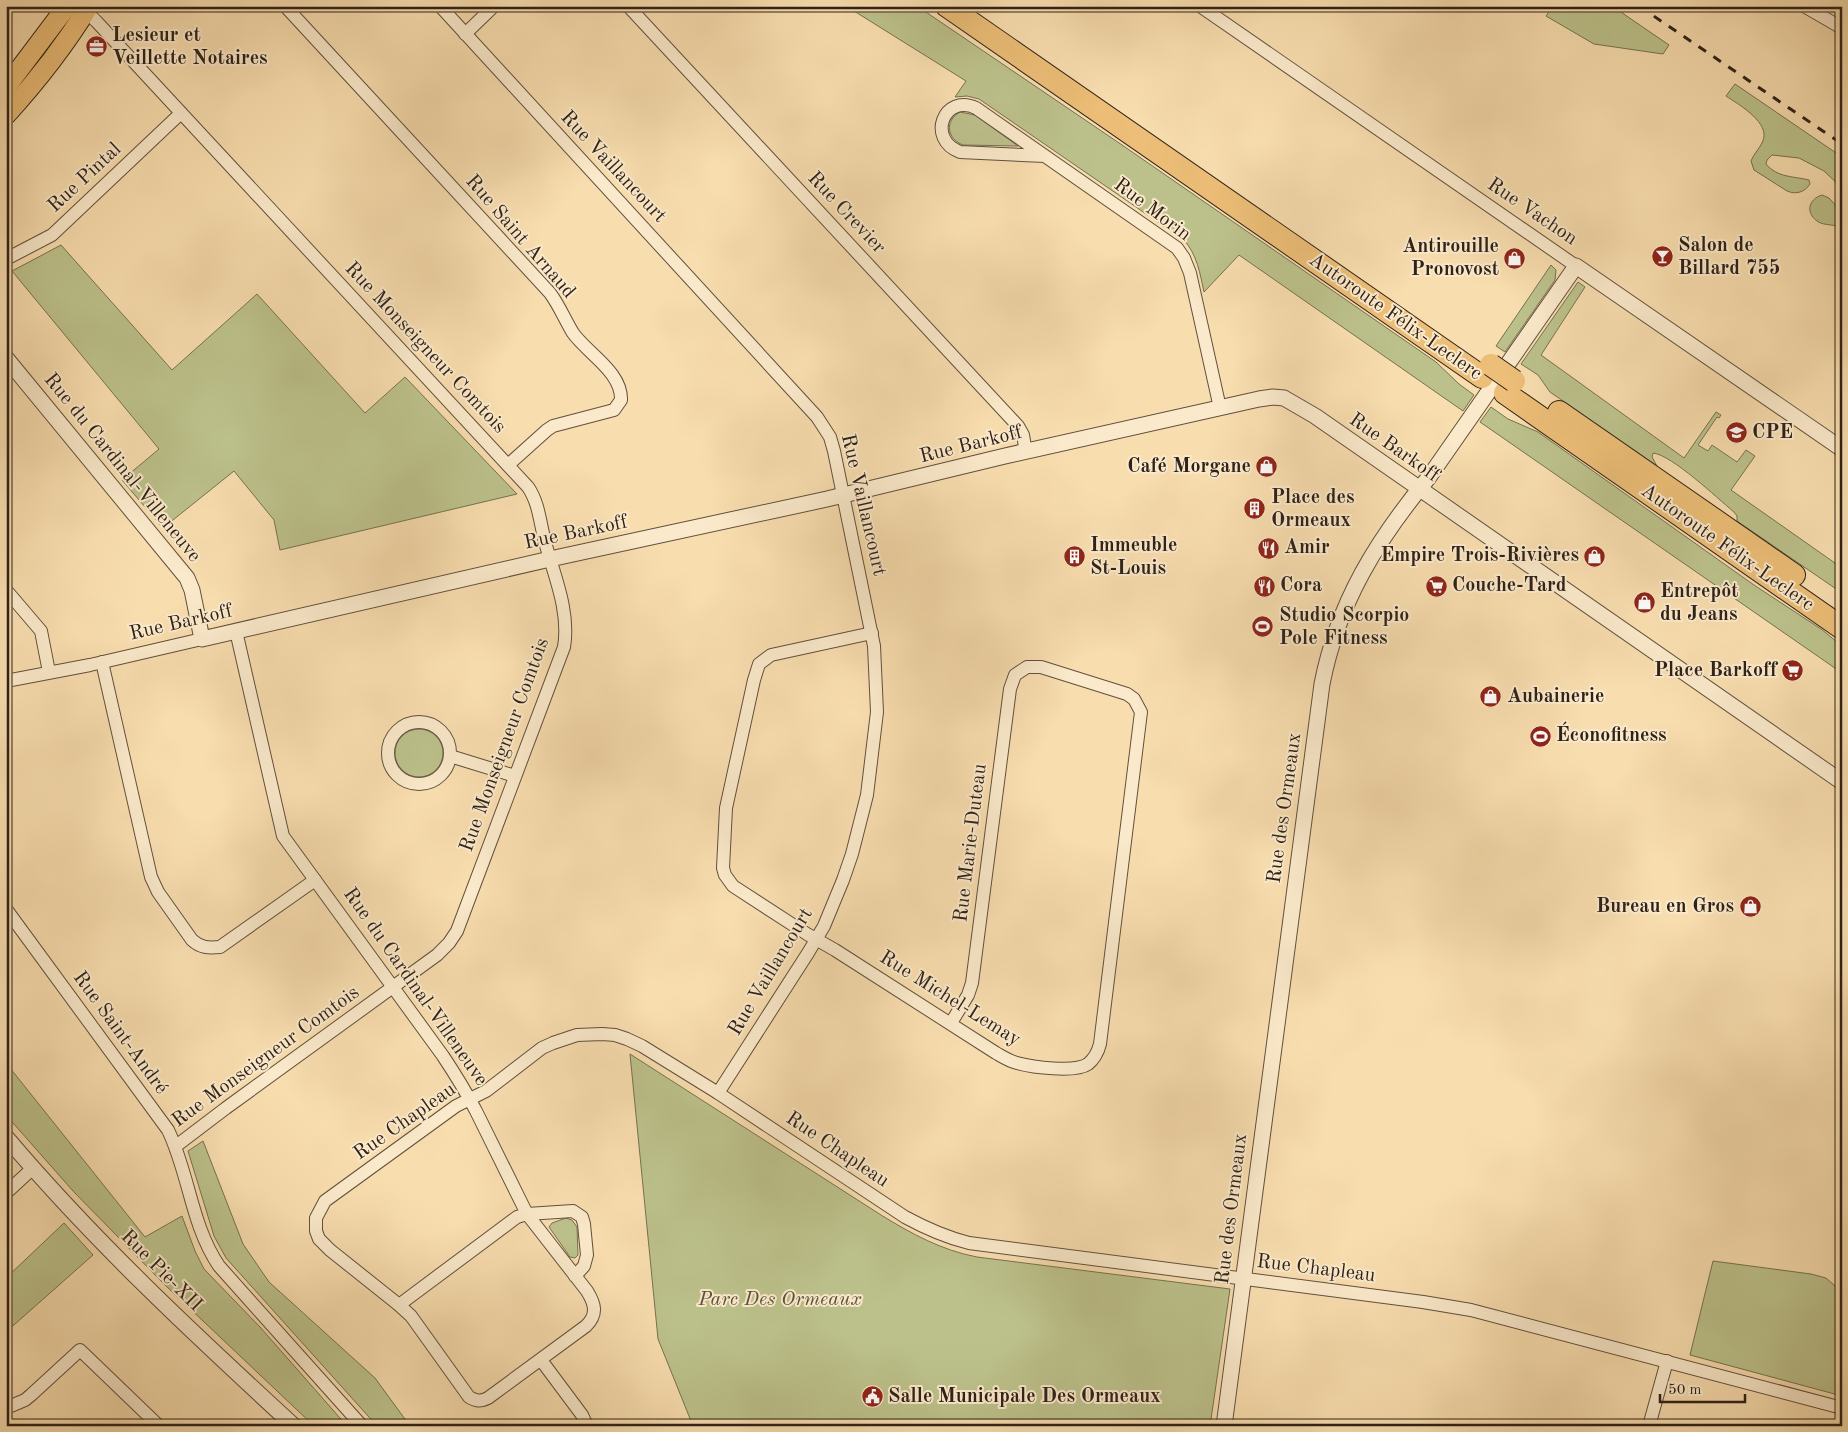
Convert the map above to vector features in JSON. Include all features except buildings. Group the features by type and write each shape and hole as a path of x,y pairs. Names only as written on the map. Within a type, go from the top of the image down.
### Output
{"highway":[{"name":"Autoroute Félix-Leclerc","path":"947,6 1486,371 1842,609"},
{"name":"Autoroute Félix-Leclerc","path":"974,6 1486,371"},
{"name":"Autoroute Félix-Leclerc","path":"1510,387 1842,628"}],"main road":[{"path":"6,87 67,6"},
{"path":"6,115 37,79 85,8"}],"street":[{"name":"Rue Saint Arnaud","path":"285,6 550,293 573,332 614,376 619,386 621,400 614,410 553,426 508,465"},
{"name":"Rue Vaillancourt","path":"440,6 817,417 833,444 872,633 877,673 877,712 867,795 843,880 816,940 718,1093"},
{"path":"465,34 494,6"},
{"name":"Rue Crevier","path":"628,6 1018,426 1023,435 1026,452"},
{"name":"Rue Vachon","path":"1200,6 1842,449"},
{"path":"1804,6 1842,28"},
{"name":"Rue Monseigneur Comtois","path":"85,8 528,487 533,494 565,621 564,647 457,931 449,943 437,954 176,1146"},
{"name":"Rue Morin","path":"1045,156 960,152 948,146 944,140 942,132 943,120 952,108 962,104 970,105 982,111 1174,245 1182,254 1190,273 1220,408"},
{"name":"Rue Pintal","path":"6,258 52,235 181,113"},
{"name":"Rue des Ormeaux","path":"1224,1426 1325,668 1343,610 1359,577 1393,523 1430,477 1576,266"},
{"name":"Rue du Cardinal-Villeneuve","path":"6,358 187,578 192,590 202,639"},
{"name":"Rue Barkoff","path":"6,681 102,662 550,559 844,495 1220,408 1266,398 1284,398 1310,413 1842,782"},
{"path":"6,590 41,631 49,672"},
{"name":"Rue du Cardinal-Villeneuve","path":"236,631 283,836 443,1056 470,1099 527,1214"},
{"name":"Rue Michel-Lemay","path":"872,633 771,655 759,664 726,808 723,868 728,881 816,940 1006,1059 1024,1064 1063,1069 1079,1068 1087,1065 1092,1060 1098,1053 1100,1044 1141,712 1134,698 1127,694 1034,666 1024,668"},
{"path":"102,662 150,877 158,892 192,940 199,946 209,948 220,947 315,880"},
{"name":"Rue Marie-Duteau","path":"951,1023 968,995 972,983 1010,689 1014,675 1024,668"},
{"path":"413,722 426,722 438,727 443,732 448,740 450,756 442,775 424,784 414,784 404,780 396,773 390,764 388,756 392,738 402,726 413,722"},
{"path":"450,756 515,776"},
{"name":"Rue Saint-André","path":"6,910 168,1130 176,1146 200,1227 213,1258 362,1426"},
{"name":"Rue Chapleau","path":"527,1214 592,1298 595,1311 586,1326 482,1401 475,1401 469,1397 416,1322 399,1305 324,1245 316,1231 316,1218 325,1201 456,1106 486,1091 542,1048 577,1036 602,1034 628,1039 642,1046 718,1093 878,1199 935,1233 969,1243 1423,1302 1471,1310 1842,1408"},
{"name":"Rue Pie-XII","path":"6,1137 33,1168 162,1302 294,1426"},
{"path":"6,1192 33,1168"},
{"path":"399,1305 517,1218 527,1214 566,1210 573,1211 582,1217 586,1261 575,1276"},
{"path":"6,1408 25,1400 80,1350 158,1426"},
{"path":"541,1360 582,1415 587,1426"},
{"path":"1650,1426 1667,1361"}],"green space":[{"path":"846,6 917,6 1436,362 1459,384 1474,395 1463,411 1239,255 1204,292 1195,258 1184,240 979,99 967,96 955,97 966,81"},
{"path":"1553,6 1612,6 1669,45 1663,54 1594,44 1546,16"},
{"path":"1735,84 1842,157 1842,188 1824,171 1799,158 1772,155 1766,164 1776,172 1786,176 1809,180 1810,184 1808,187 1800,192 1787,191 1754,170 1751,161 1763,140 1763,131 1761,125 1750,113 1726,96"},
{"path":"960,112 975,115 1018,146 963,145 954,139 950,130 951,120"},
{"path":"1822,195 1829,198 1842,212 1842,231 1837,226 1820,223 1811,214 1810,206 1814,199"},
{"path":"61,245 172,370 257,294 365,413 405,377 517,494 280,550 274,520 234,471 163,528 122,480 159,449 12,271"},
{"path":"1551,265 1556,270 1555,280 1505,352 1496,346"},
{"path":"1578,282 1585,287 1541,355 1684,458 1716,412 1721,415 1719,418 1717,417 1698,445 1708,451 1712,445 1737,462 1746,450 1755,456 1731,490 1842,568 1842,593 1737,521 1737,516 1734,512 1671,461 1653,453 1652,457 1657,466 1550,392 1538,375 1521,364"},
{"path":"1491,407 1508,419 1538,432 1754,585 1821,629 1842,646 1842,673 1480,422"},
{"path":"414,729 424,729 433,733 439,739 443,753 439,767 433,773 424,777 414,777 405,773 399,767 395,758 395,748 399,739 405,733"},
{"name":"Parc Des Ormeaux","path":"630,1054 881,1215 939,1246 977,1257 1230,1289 1210,1426 693,1426 658,1339"},
{"path":"6,1063 145,1237 182,1216 204,1269 260,1327 347,1426 314,1426 165,1285 73,1191 6,1115"},
{"path":"203,1141 243,1244 269,1282 375,1378 410,1426 377,1426 226,1258 214,1236 188,1151"},
{"path":"566,1218 572,1220 577,1227 578,1255 575,1258 570,1257 549,1227 552,1223"},
{"path":"64,1223 93,1255 6,1332 6,1278"},
{"path":"1713,1261 1811,1274 1826,1278 1842,1292 1842,1396 1690,1355"}],"railway":[{"path":"1639,6 1842,144"}],"place":[{"name":"Lesieur et Veillette Notaires","path":"96,47"},
{"name":"Salon de Billard 755","path":"1662,257"},
{"name":"Antirouille Pronovost","path":"1515,258"},
{"name":"CPE","path":"1736,433"},
{"name":"Café Morgane","path":"1267,467"},
{"name":"Place des Ormeaux","path":"1255,509"},
{"name":"Amir","path":"1268,548"},
{"name":"Empire Trois-Rivières","path":"1595,556"},
{"name":"Immeuble St-Louis","path":"1074,557"},
{"name":"Cora","path":"1264,586"},
{"name":"Couche-Tard","path":"1436,586"},
{"name":"Entrepôt du Jeans","path":"1644,603"},
{"name":"Studio Scorpio Pole Fitness","path":"1263,627"},
{"name":"Place Barkoff","path":"1793,671"},
{"name":"Aubainerie","path":"1491,697"},
{"name":"Éconofitness","path":"1540,736"},
{"name":"Bureau en Gros","path":"1750,907"},
{"name":"Salle Municipale Des Ormeaux","path":"872,1397"}]}
